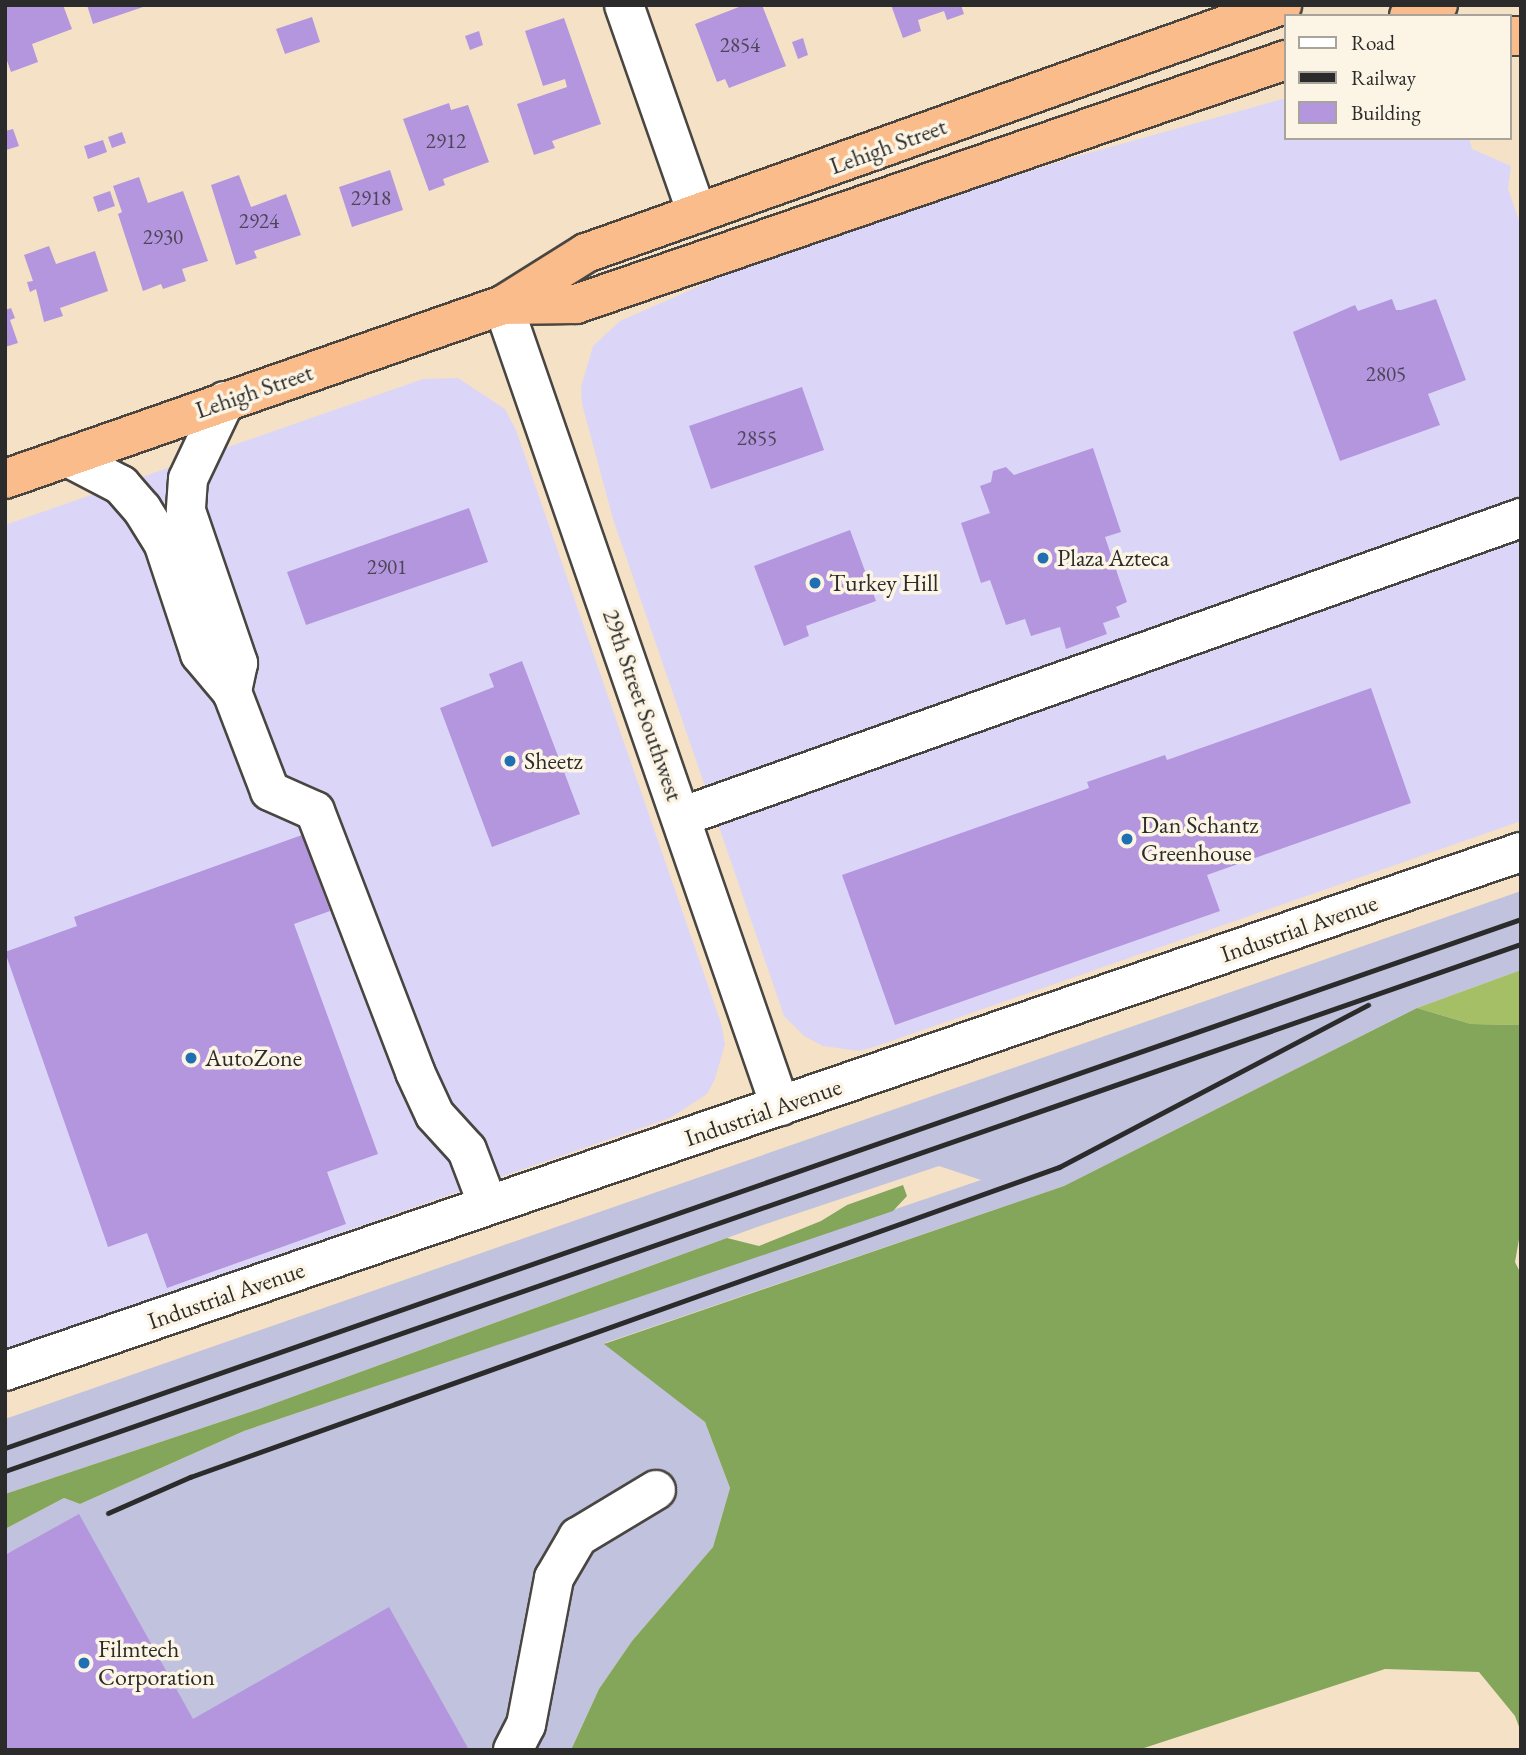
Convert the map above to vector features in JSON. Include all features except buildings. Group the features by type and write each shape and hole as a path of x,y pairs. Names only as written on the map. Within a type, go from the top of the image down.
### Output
{"highway":[{"name":"Lehigh Street","path":"5,479 503,305 586,253 1282,5"},
{"path":"1414,14 1438,5"},
{"name":"Lehigh Street","path":"503,305 576,304 1284,61"},
{"path":"1135,114 1284,80"}],"street":[{"path":"624,5 697,214"},
{"name":"29th Street Southwest","path":"503,305 780,1106"},
{"path":"225,401 192,467 186,511 237,663 232,692"},
{"path":"67,457 121,485 142,509 163,542 200,654 232,692 270,791 315,811 415,1072 435,1115 467,1150 488,1205"},
{"path":"681,817 1521,518"},
{"name":"Industrial Avenue","path":"5,1371 1521,852"},
{"path":"513,1750 526,1725 554,1578 578,1536 656,1490"}],"shaded area":[{"path":"1284,99 1284,140 1470,140 1472,149 1511,166 1508,189 1521,226 1521,821 877,1046 859,1051 823,1046 804,1036 784,1016 613,519 582,404 581,387 593,346 620,321 718,278 906,211 1071,158"},
{"path":"458,378 505,409 516,430 721,1023 725,1044 715,1079 707,1094 670,1118 5,1350 5,525 423,379"},
{"path":"1521,891 1521,970 1417,1008 1064,1186 605,1343 705,1422 730,1488 713,1547 632,1641 599,1689 571,1750 5,1750 5,1529 64,1498 80,1504 244,1431 981,1180 939,1166 757,1227 259,1409 5,1494 5,1419"}],"green space":[{"path":"1521,970 1521,1025 1471,1024 1417,1008"},
{"path":"1417,1008 1471,1024 1521,1025 1521,1228 1515,1262 1521,1274 1521,1732 1515,1716 1479,1672 1385,1669 1138,1750 571,1750 599,1689 632,1641 713,1547 730,1488 705,1422 604,1344 1064,1186"},
{"path":"903,1185 907,1196 893,1211 244,1431 80,1504 64,1498 5,1529 5,1494 259,1409 727,1238 759,1246 821,1221 847,1205"}],"railway":[{"path":"5,1448 1521,919"},
{"path":"5,1471 1521,944"},
{"path":"108,1513 190,1477 1059,1167 1368,1005"}],"place":[{"name":"Plaza Azteca","path":"1043,558"},
{"name":"Turkey Hill","path":"815,583"},
{"name":"Sheetz","path":"510,761"},
{"name":"Dan Schantz Greenhouse","path":"1127,839"},
{"name":"AutoZone","path":"191,1058"},
{"name":"Filmtech Corporation","path":"84,1663"}]}
